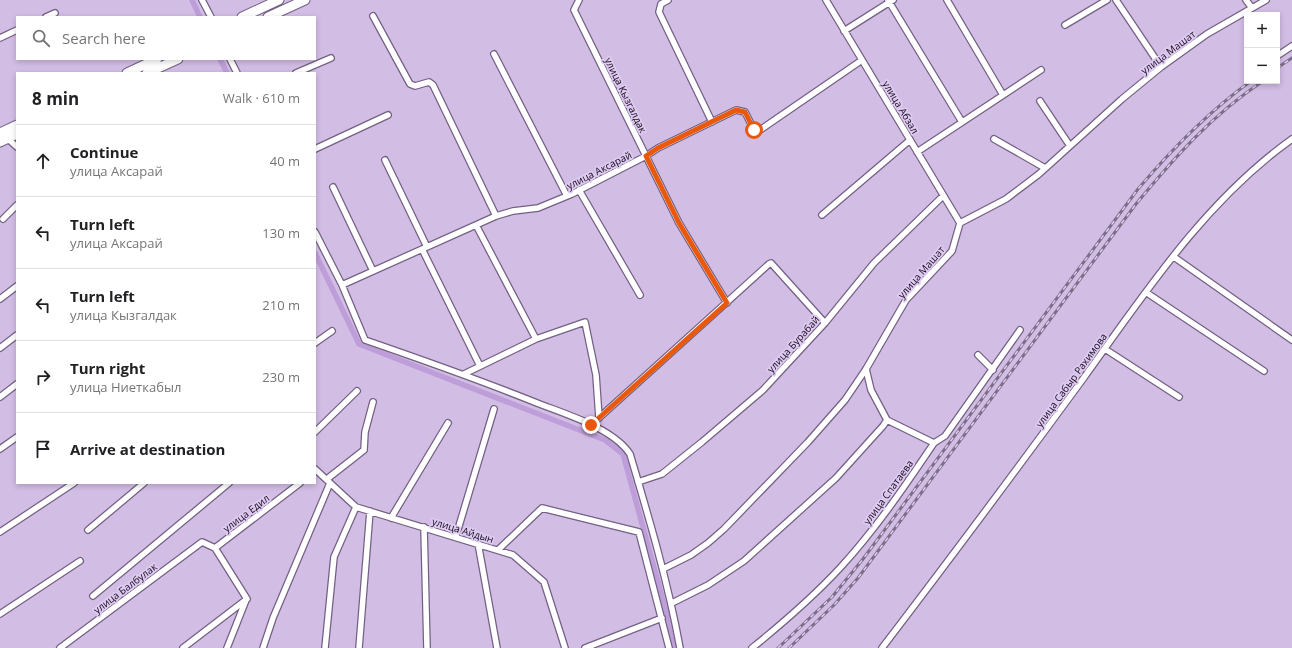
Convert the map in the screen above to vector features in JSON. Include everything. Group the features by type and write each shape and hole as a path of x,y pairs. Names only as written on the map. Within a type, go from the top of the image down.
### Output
{"main road":[{"path":"244,16 279,0"},
{"path":"270,16 305,0"},
{"path":"129,72 155,60"},
{"path":"149,72 176,60"},
{"path":"3,138 16,126"},
{"path":"3,138 16,134"}],"street":[{"path":"202,0 210,16"},
{"name":"улица Кызгалдак","path":"579,0 574,10 679,223 727,303"},
{"path":"668,0 660,4 659,12 712,122"},
{"name":"улица Абзал","path":"826,0 960,223"},
{"path":"947,0 1003,95"},
{"path":"1065,25 1107,0"},
{"path":"1246,0 1252,8"},
{"name":"улица Машат","path":"663,569 691,555 724,529 808,442 845,400 866,369 906,300 952,251 960,223 1006,199 1045,168 1122,99 1162,67 1207,34 1266,0"},
{"path":"844,31 890,1 962,122"},
{"path":"1119,1 1162,67"},
{"path":"48,16 55,13"},
{"path":"373,16 410,84 416,86 429,82 433,85 496,216"},
{"path":"0,38 16,30"},
{"path":"1280,54 1292,46"},
{"path":"494,54 567,196"},
{"path":"298,72 331,58"},
{"path":"230,60 236,72"},
{"name":"улица Аксарай","path":"342,285 496,216 513,211 538,208 567,196 646,156 658,148 736,110 745,112 754,130 760,130 862,60"},
{"path":"917,152 1041,70"},
{"path":"1040,101 1070,146"},
{"path":"316,149 388,115"},
{"path":"3,138 16,146"},
{"path":"994,139 1045,168"},
{"name":"улица Сабыр Рахимова","path":"882,648 1200,223 1266,157 1292,139"},
{"path":"822,215 910,140"},
{"path":"385,160 424,248 480,366"},
{"path":"333,187 373,271"},
{"path":"579,190 640,295"},
{"name":"улица Бурабай","path":"638,482 662,474 763,390 825,323 874,262 943,196"},
{"path":"3,219 16,206"},
{"path":"476,225 536,339"},
{"path":"316,234 342,285 365,340 464,374 591,425 624,445 630,454 663,569 672,603 680,648"},
{"path":"1174,257 1292,340"},
{"path":"591,425 771,263 825,323"},
{"path":"0,299 16,287"},
{"path":"1147,292 1264,370"},
{"path":"464,374 536,339 585,322 596,376 599,418"},
{"name":"улица Спатаева","path":"752,648 787,620 840,568 864,539 934,443 945,436 1020,330"},
{"path":"316,342 332,331"},
{"path":"0,348 16,336"},
{"path":"1105,349 1179,397"},
{"path":"978,355 993,370"},
{"path":"866,369 871,390 887,420 934,443"},
{"path":"0,397 16,385"},
{"path":"316,431 357,391"},
{"path":"263,648 273,618 329,481 364,450 365,432 374,402"},
{"path":"456,536 494,409"},
{"path":"672,603 708,585 744,560 836,478 887,420"},
{"path":"391,518 448,423"},
{"path":"0,449 16,439"},
{"name":"улица Айдын","path":"316,470 356,507 424,528 456,536 513,555 544,582 565,648"},
{"path":"0,532 72,484"},
{"path":"88,530 143,484"},
{"name":"улица Балбулак","path":"93,596 227,484"},
{"name":"улица Едил","path":"215,548 299,484"},
{"path":"325,648 334,557 356,507"},
{"path":"498,550 542,508 639,532 669,648"},
{"path":"359,648 370,511"},
{"path":"424,528 427,648"},
{"name":"улица Балбулак","path":"60,648 202,542 215,548"},
{"path":"478,543 497,648"},
{"path":"215,548 247,599"},
{"path":"0,614 80,561"},
{"path":"183,648 247,599"},
{"path":"228,648 247,599"},
{"path":"585,648 662,618"}],"waterway":[{"path":"192,0 200,16"},
{"path":"220,60 226,72"},
{"path":"316,255 359,344 605,440 623,454 668,619 674,648"}],"railway":[{"path":"1280,66 1292,58"},
{"path":"778,648 832,597 863,559 1138,189 1205,118 1247,84"},
{"path":"789,648 834,605 858,578 1136,204 1180,153 1211,122 1244,94 1259,84"}],"route":[{"path":"591,425 727,303 679,223 646,156 658,148 736,110 745,112 754,130"}]}
